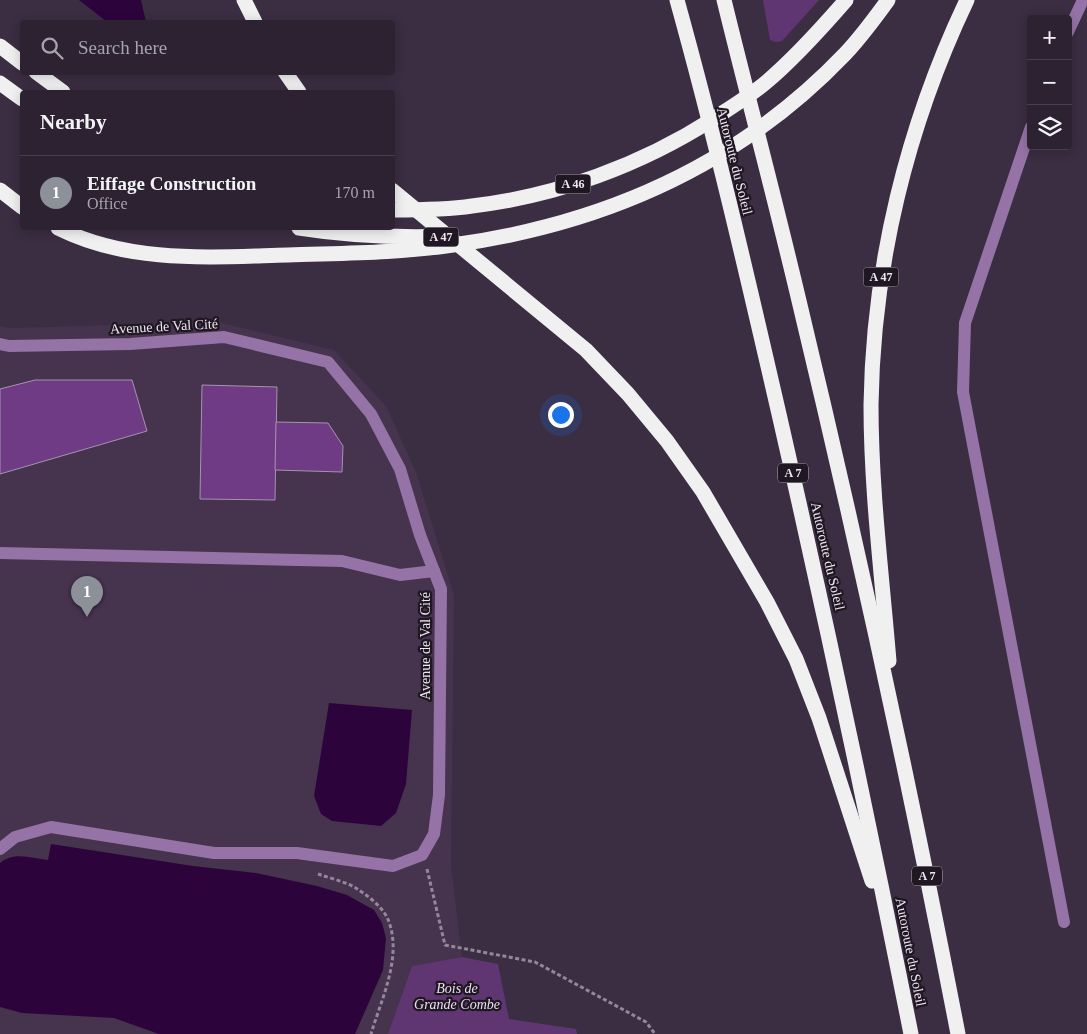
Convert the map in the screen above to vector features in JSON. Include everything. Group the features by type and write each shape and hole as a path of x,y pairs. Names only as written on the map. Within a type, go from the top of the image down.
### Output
{"highway":[{"path":"244,0 255,20"},
{"name":"Autoroute du Soleil","path":"677,0 718,158 807,537 855,755 911,1034"},
{"name":"Autoroute du Soleil","path":"724,0 800,305 894,718 958,1034"},
{"name":"A 46","path":"395,210 430,210 489,204 589,179 654,153 694,131 762,85 795,56 846,0"},
{"name":"A 47","path":"314,230 360,236 428,237 523,232 566,222 604,210 664,186 734,147 771,120 847,52 888,0"},
{"name":"A 47","path":"894,718 873,463 871,406 876,321 889,235 907,156 934,76 967,0"},
{"path":"0,46 20,61"},
{"path":"40,75 60,90"},
{"path":"287,75 298,90"},
{"path":"0,83 20,98"},
{"path":"0,190 20,205"},
{"path":"395,192 586,350 628,394 667,441 703,492 734,542 767,602 799,668 820,718 894,950"},
{"path":"63,230 104,245 144,254 166,256 374,252 451,245 523,232"}],"street":[{"path":"1072,23 1083,0"},
{"path":"1027,139 965,323 963,392 1064,922"},
{"name":"Avenue de Val Cité","path":"0,344 9,346 130,344 224,338 328,362 371,414 400,469 420,534 441,589 438,795 434,834 422,855"},
{"path":"0,553 342,561 400,575 434,571"},
{"path":"0,849 15,837 51,827 214,853 297,853 393,866 422,855"}],"path":[{"path":"422,855 431,879 445,945 535,962 646,1022 655,1034"},
{"path":"317,873 353,887 375,902 389,921 393,946 390,971 371,1034"}],"shaded area":[{"path":"79,0 141,0 146,20 104,20"},
{"path":"218,322 334,350 386,406 416,472 454,595 451,865 462,957 412,966 388,1034 0,1034 0,326 11,328"},
{"path":"329,703 412,710 406,784 396,813 381,826 332,821 321,814 314,796"},
{"path":"51,844 193,866 256,873 317,886 347,895 374,910 382,923 386,938 383,970 355,1034 159,1034 114,1018 22,1013 0,1007 0,863 5,859 17,856 48,860"}],"green space":[{"path":"763,0 819,0 782,41 776,42 770,40"},
{"name":"Bois de Grande Combe","path":"462,957 498,964 509,1019 576,1029 577,1034 388,1034 412,966"}],"building":[{"path":"35,380 132,380 147,431 0,474 0,389"},
{"path":"202,385 277,387 275,500 200,499"},
{"path":"276,422 328,423 343,446 342,472 275,470"}],"place":[{"name":"Eiffage Construction","path":"87,617"}]}
